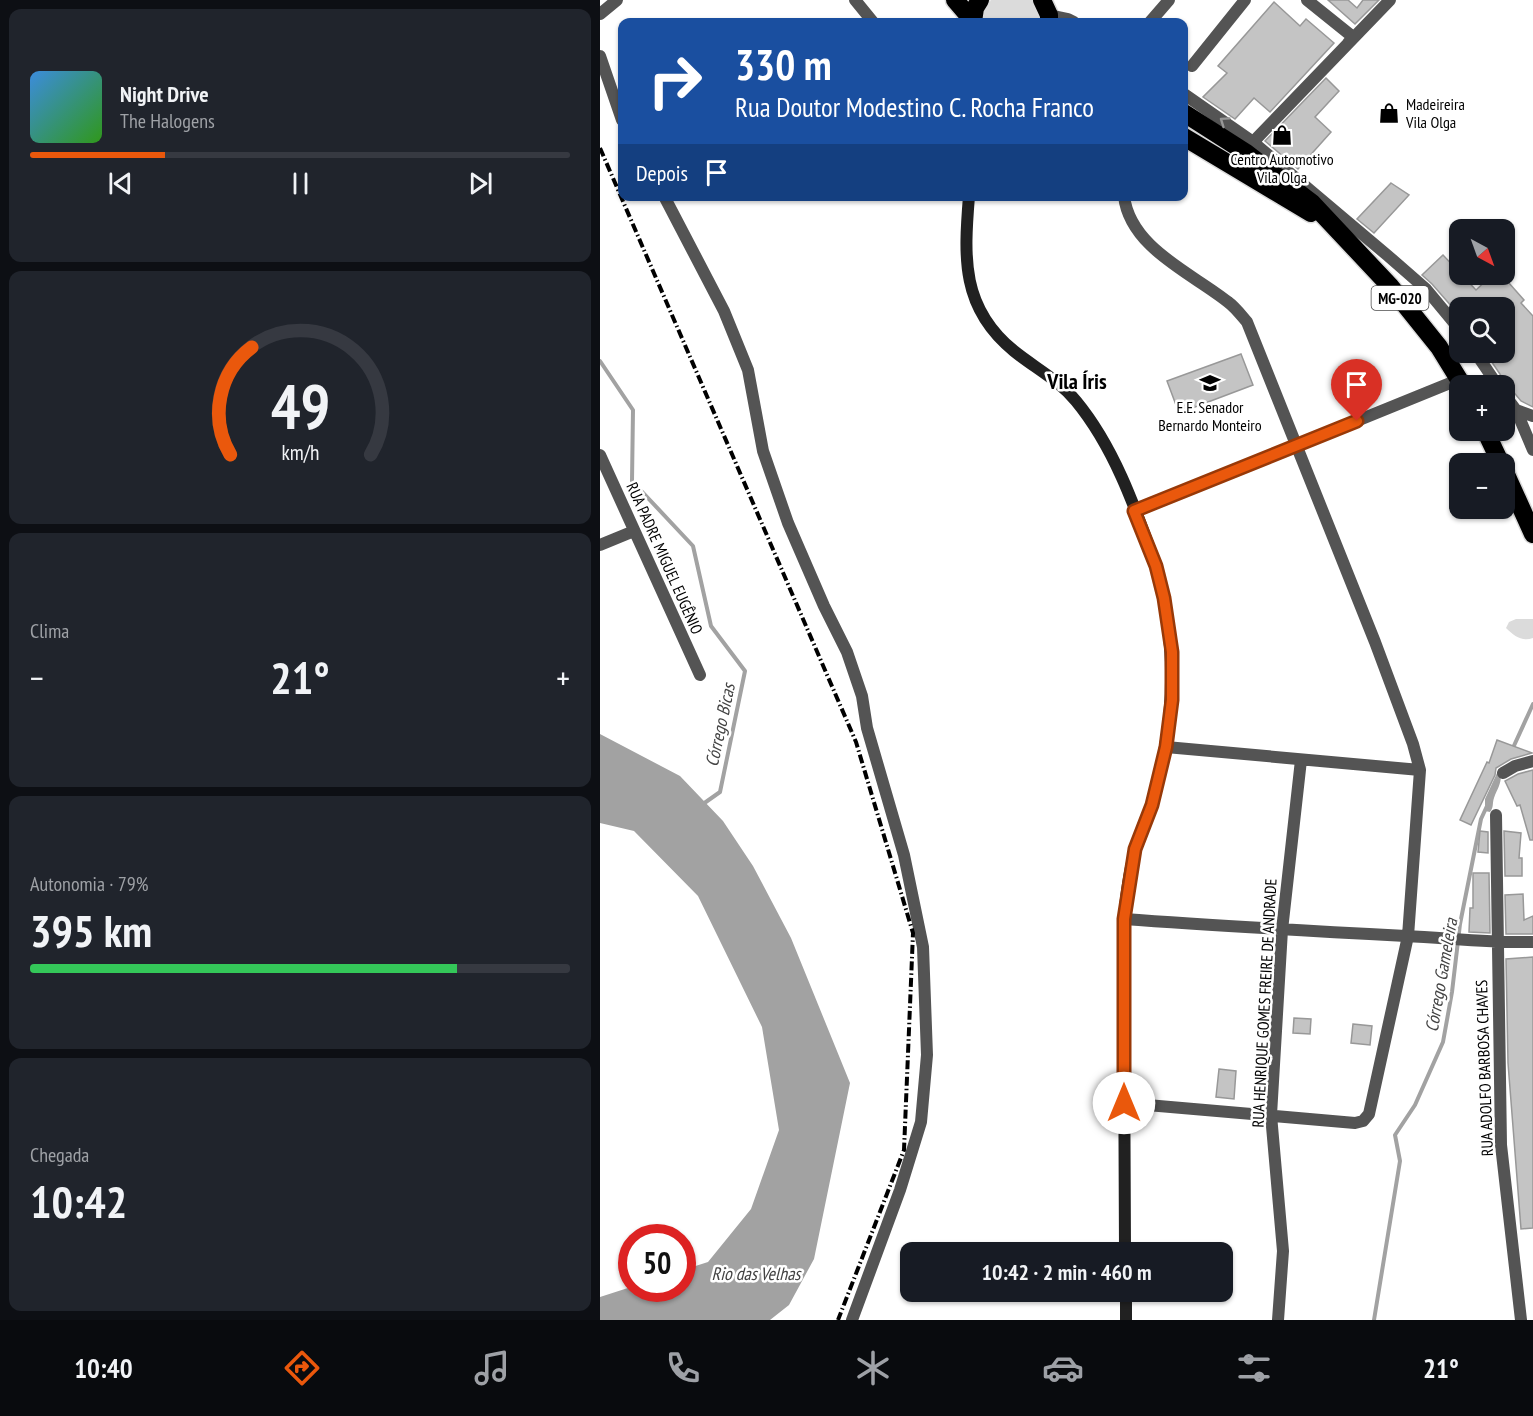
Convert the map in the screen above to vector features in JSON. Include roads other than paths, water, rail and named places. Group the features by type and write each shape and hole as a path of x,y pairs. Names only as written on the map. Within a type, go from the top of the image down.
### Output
{"highway":[{"path":"955,0 970,18"},
{"path":"974,18 975,8 980,0"},
{"name":"MG-020","path":"1188,116 1249,147 1315,200 1390,286 1439,347 1457,375"},
{"name":"MG-020","path":"1188,140 1304,210 1330,215"},
{"path":"1515,494 1533,534"}],"main road":[{"path":"969,201 965,251 971,289 982,315 996,335 1054,380 1074,399 1099,432 1114,462 1156,566 1164,598 1172,652 1172,700 1166,747 1152,805 1135,849 1124,919 1125,1242"},
{"path":"1125,1302 1126,1320"}],"street":[{"path":"600,14 617,0"},
{"path":"855,0 870,18"},
{"path":"1191,66 1245,0"},
{"path":"1307,0 1353,37 1348,43"},
{"path":"1233,168 1249,147 1390,0"},
{"path":"1153,18 1163,2"},
{"path":"1047,13 1064,18"},
{"path":"600,56 618,108"},
{"path":"1188,97 1249,147"},
{"path":"667,201 724,311 748,370 766,461 788,523 851,663 862,696 867,728 904,855 922,947 927,1054 921,1122 900,1190 852,1320"},
{"path":"1124,201 1125,208 1136,229 1156,250 1231,304 1247,322 1375,642 1413,744 1420,770 1408,936 1368,1114 1363,1121 1354,1123 1124,1103"},
{"path":"1330,215 1426,289 1449,317"},
{"path":"1134,511 1449,387"},
{"path":"1516,410 1533,416"},
{"path":"1516,410 1533,450"},
{"name":"RUA PADRE MIGUEL EUGÊNIO","path":"600,455 700,675"},
{"path":"600,545 634,531"},
{"path":"1166,747 1420,770"},
{"name":"RUA HENRIQUE GOMES FREIRE DE ANDRADE","path":"1278,1320 1283,1251 1271,1116 1282,930 1300,760"},
{"path":"1503,773 1515,766 1533,761"},
{"name":"RUA ADOLFO BARBOSA CHAVES","path":"1496,815 1501,1145 1521,1320"},
{"path":"1124,919 1497,943 1533,942"}],"water":[{"name":"Rio das Velhas","path":"600,734 680,776 723,821 753,866 791,938 850,1083 814,1259 789,1305 770,1320 600,1320 600,1297 618,1291 618,1302 696,1302 696,1266 708,1262 751,1209 779,1130 762,1027 698,896 634,831 600,823"},
{"path":"1497,773 1501,775 1500,784 1492,809 1490,812 1485,811 1485,799"}],"waterway":[{"name":"Córrego Bicas","path":"600,361 633,410 632,481 693,546 711,626 745,671 720,792 703,804"},
{"name":"Córrego Gameleira","path":"1512,750 1533,704"},
{"name":"Córrego Gameleira","path":"1374,1320 1400,1161 1395,1135 1415,1105 1443,1042 1460,924 1481,819 1487,806"}],"railway":[{"path":"600,148 618,190"},
{"path":"623,201 856,742 913,933 904,1150 838,1320"}],"place":[{"name":"Madeireira Vila Olga","path":"1389,113"},
{"name":"Centro Automotivo Vila Olga","path":"1282,135"},
{"name":"E.E. Senador Bernardo Monteiro","path":"1210,383"}],"district":[{"name":"Vila Íris","path":"1077,381"}]}
